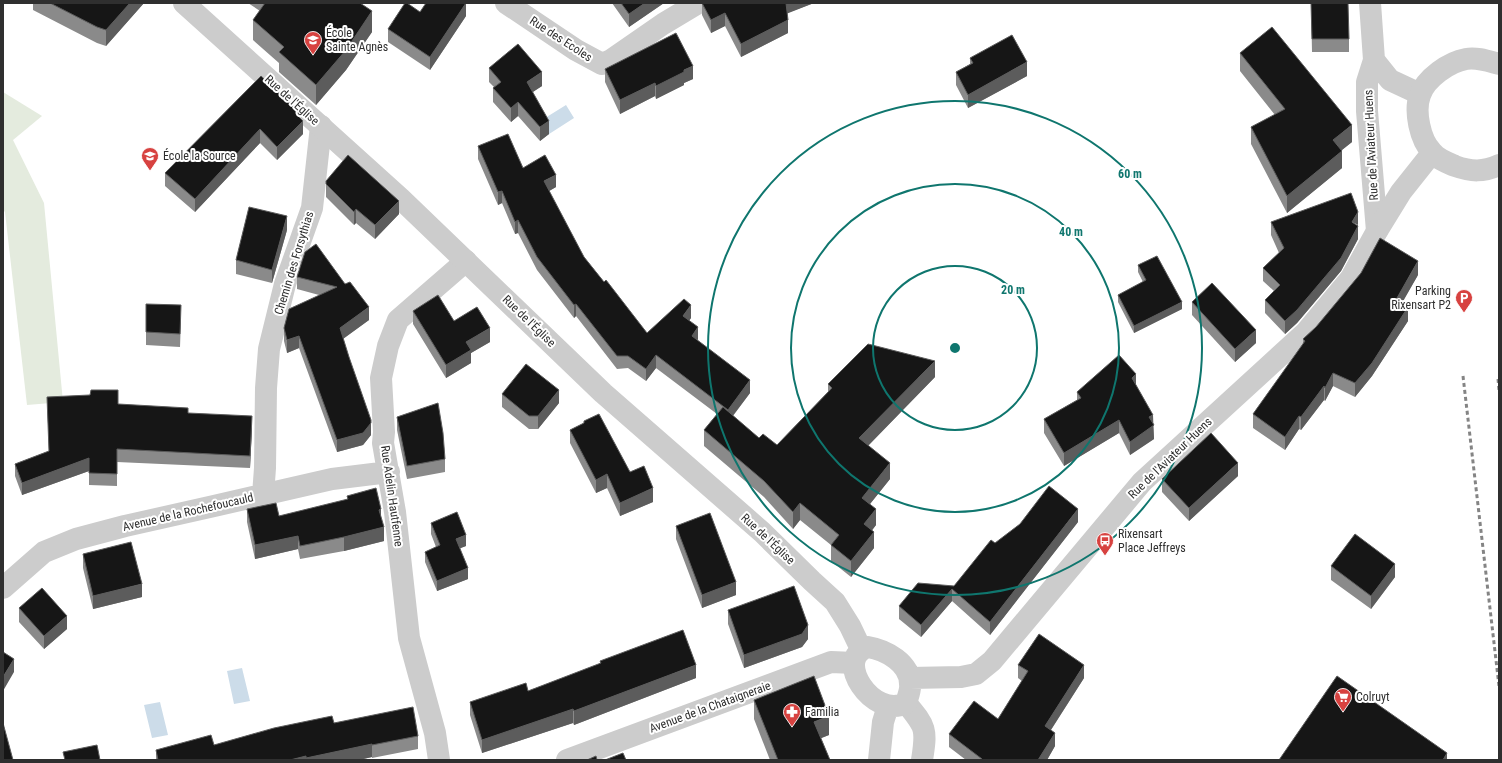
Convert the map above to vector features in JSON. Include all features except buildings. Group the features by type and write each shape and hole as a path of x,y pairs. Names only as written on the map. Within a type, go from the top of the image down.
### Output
{"street":[{"name":"Rue de l'Église","path":"184,3 220,38 321,126 401,199 603,393 762,532 835,602 850,626 857,656"},
{"name":"Rue des Ecoles","path":"506,3 576,50 602,64 611,60 663,24 698,3"},
{"path":"1370,3 1374,60 1390,80 1420,94"},
{"path":"1499,64 1483,59 1466,59 1443,68 1430,80 1420,94 1417,106 1419,128 1432,153 1460,168 1479,171 1490,169 1499,165"},
{"name":"Rue de l'Aviateur Huens","path":"1374,60 1367,82 1367,111 1377,231"},
{"name":"Chemin des Forsythias","path":"263,495 265,468 266,388 269,349 285,284 312,208 321,126"},
{"name":"Rue de l'Aviateur Huens","path":"910,678 961,677 976,674 992,661 1142,482 1306,332 1351,278 1401,192 1432,153"},
{"name":"Rue Adelin Hautfenne","path":"439,760 435,733 409,638 395,512 383,443 384,432 381,378 388,346 398,320 466,261"},
{"name":"Avenue de la Rochefoucauld","path":"3,588 44,552 76,539 125,526 332,478 389,472"},
{"path":"878,760 883,722 897,704 909,693 910,678 904,668 894,657 884,651 868,647 857,656 857,680 867,694 897,704 919,718 924,728 925,741 922,760"},
{"name":"Avenue de la Chataigneraie","path":"567,760 831,662 857,656"}],"shaded area":[{"path":"3,92 42,116 13,140 44,203 63,402 27,405 5,212 3,210"}],"water":[{"path":"566,105 574,118 546,136 537,123"},
{"path":"242,668 250,701 234,704 227,671"},
{"path":"160,702 168,735 152,738 144,705"}],"railway":[{"path":"1463,376 1499,686"},
{"path":"1498,379 1499,390"}],"place":[{"name":"École Sainte Agnès","path":"313,55"},
{"name":"École la Source","path":"150,171"},
{"name":"Parking Rixensart P2","path":"1464,313"},
{"name":"Rixensart Place Jeffreys","path":"1105,556"},
{"name":"Colruyt","path":"1343,712"},
{"name":"Familia","path":"792,727"}]}
